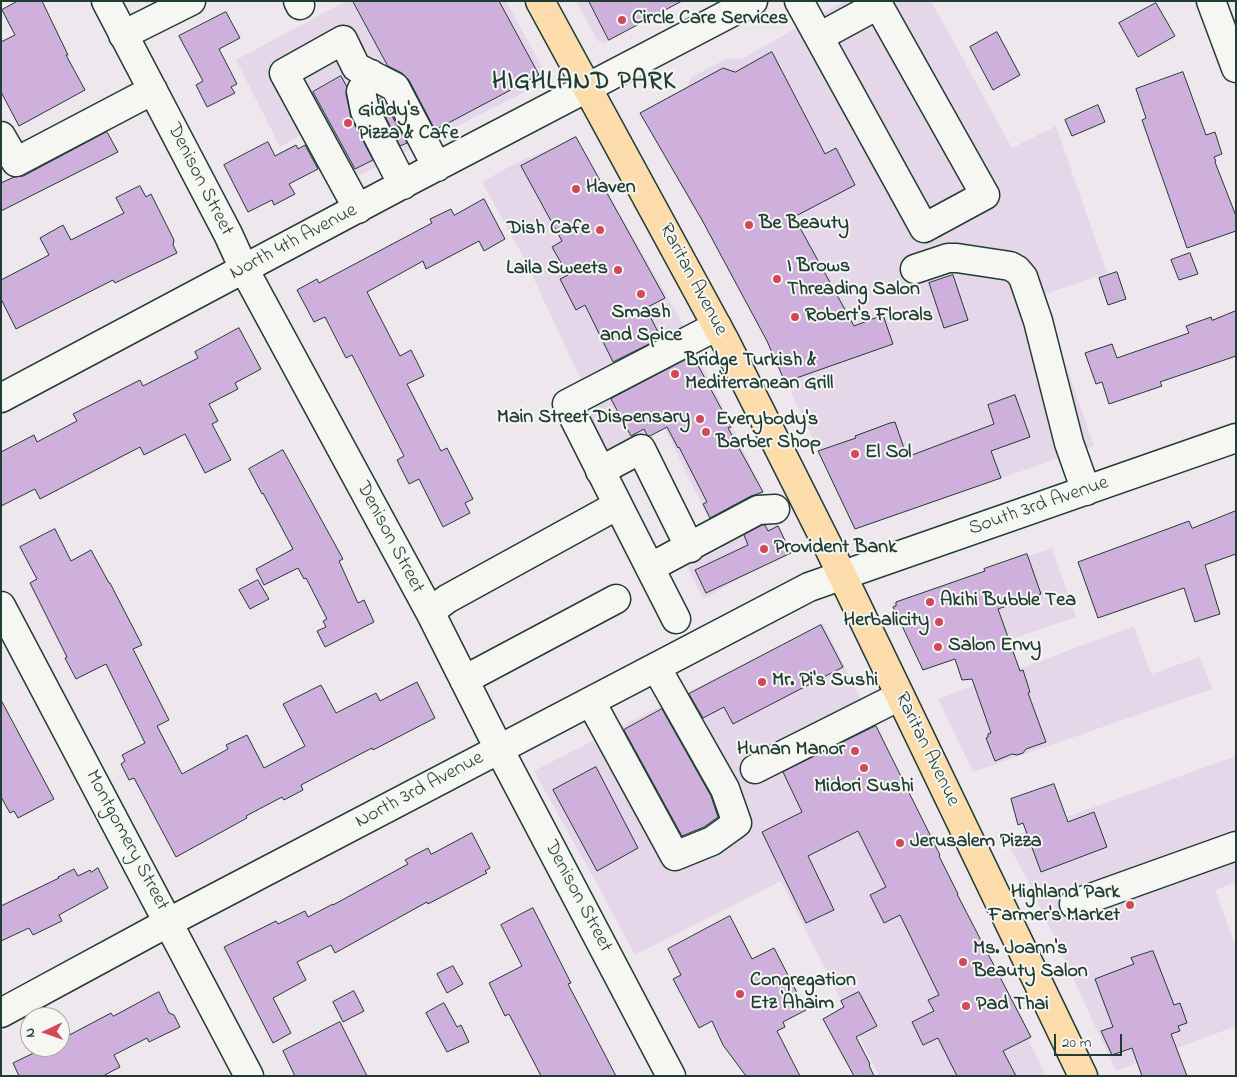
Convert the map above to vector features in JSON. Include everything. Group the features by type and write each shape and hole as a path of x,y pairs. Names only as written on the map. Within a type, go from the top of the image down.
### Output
{"main road":[{"name":"Raritan Avenue","path":"540,1 717,326 842,576 1083,1076"}],"street":[{"name":"Denison Street","path":"106,1 228,234 244,269 430,612 499,749 670,1076"},
{"path":"124,35 191,1"},
{"name":"North 4th Avenue","path":"1,398 753,1"},
{"path":"799,1 924,228 985,195 877,3 819,37"},
{"path":"1210,1 1236,68"},
{"path":"358,209 284,72 343,40 356,67 395,87 437,167"},
{"path":"371,74 361,92 365,110 403,185"},
{"path":"1,136 16,162 153,90"},
{"path":"915,269 948,258 957,258 1010,266 1018,270 1024,277 1038,321 1069,443 1086,491"},
{"path":"676,619 567,404 717,326"},
{"name":"South 3rd Avenue","path":"842,576 1236,438"},
{"path":"600,471 641,449 690,548"},
{"path":"651,567 690,548 730,543 745,537 765,525 776,509 802,496"},
{"path":"430,612 447,599 618,505"},
{"name":"North 3rd Avenue","path":"1,1013 169,922 809,587 842,576"},
{"path":"464,680 616,599"},
{"name":"Montgomery Street","path":"1,606 249,1076"},
{"path":"591,702 676,856 712,841 737,823 725,788 656,667"},
{"path":"755,769 900,696"},
{"path":"1074,904 1236,846"}],"shaded area":[{"path":"346,1 506,1 549,80 358,176 355,169 332,181 306,132 280,147 236,60"},
{"name":"Circle Care Services","path":"576,1 682,1 604,43 598,41"},
{"path":"844,1 931,1 1012,148 1056,126 1107,273 1042,295 1094,446 855,529 766,339 640,113 687,88 690,78 728,58 740,60"},
{"path":"576,138 678,315 791,551 703,599 687,566 723,548 665,429 592,455 567,404 587,393 525,260 482,182 518,162"},
{"path":"1052,548 1076,617 923,670 891,603"},
{"path":"823,623 1046,1076 879,1076 781,881 635,955 534,771"},
{"path":"1134,626 1151,674 1200,657 1212,689 973,772 938,699"},
{"path":"1236,756 1236,882 1215,890 1236,947 1236,1026 1116,1071 1028,881 1005,839"}],"building":[{"path":"18,1 42,1 68,55 66,55 85,90 19,126 1,92 1,42 15,35 2,10"},
{"path":"353,1 499,1 539,75 435,130 409,80 402,73 388,66"},
{"name":"Circle Care Services","path":"589,1 682,1 609,40"},
{"path":"1156,3 1175,36 1138,57 1119,23"},
{"path":"226,12 240,38 219,49 237,84 231,87 235,93 207,107 196,85 203,81 179,36"},
{"path":"997,32 1020,75 993,90 970,47"},
{"path":"772,52 825,154 836,148 855,185 794,217 854,326 883,315 893,344 785,382 767,341 702,220 640,113 723,68 735,72"},
{"path":"1183,72 1206,135 1215,132 1222,154 1214,157 1215,162 1236,216 1236,231 1187,248 1142,120 1146,118 1136,89"},
{"name":"Giddy's Pizza & Cafe","path":"341,76 347,87 346,94 351,118 373,160 355,169 313,92"},
{"path":"382,98 407,143 400,146 380,106 379,100"},
{"path":"1098,105 1105,122 1072,136 1065,120"},
{"path":"107,132 118,152 1,211 1,183 14,177 23,176"},
{"path":"576,137 665,298 646,308 661,338 613,362 585,305 576,310 560,279 568,275 552,247 562,241 521,166"},
{"path":"268,142 275,156 296,145 298,149 305,145 318,169 289,184 295,194 274,205 272,200 248,212 224,165"},
{"path":"140,186 146,197 151,194 174,240 173,245 177,253 115,283 113,280 16,329 1,299 1,280 49,255 40,238 63,225 71,240 124,213 116,198"},
{"path":"484,199 505,239 484,251 479,241 426,269 423,261 367,292 400,356 411,350 424,376 407,384 441,451 447,448 473,499 465,503 470,513 443,527 419,479 409,484 397,460 404,456 352,355 346,358 325,317 314,322 297,290 317,279 319,283 432,223 430,219 451,209 454,215"},
{"path":"1190,253 1198,274 1179,280 1171,260"},
{"path":"1117,272 1126,299 1108,305 1099,278"},
{"path":"953,275 968,320 944,328 929,283"},
{"path":"1236,311 1236,356 1160,382 1162,386 1109,404 1102,382 1096,384 1085,353 1112,344 1117,358 1189,333 1186,326 1211,317 1212,320"},
{"path":"239,328 261,369 235,383 238,389 209,404 218,421 212,424 231,460 205,473 185,434 144,455 140,447 40,499 35,489 1,506 1,452 34,435 37,442 77,421 73,414 140,380 143,386 198,358 195,352"},
{"path":"693,356 731,427 728,428 763,492 751,496 710,518 703,504 707,502 667,427 650,436 647,435 644,429 631,436 611,399"},
{"path":"1015,395 1030,437 991,451 1001,478 855,529 818,451 895,422 907,457 994,424 988,405"},
{"path":"283,450 343,559 339,561 358,603 364,600 374,622 325,647 317,631 326,627 323,621 327,619 306,578 304,579 298,568 264,585 256,569 293,549 249,469"},
{"path":"1236,511 1236,554 1205,565 1220,614 1195,622 1184,588 1098,618 1078,562 1189,521 1192,528"},
{"name":"Provident Bank","path":"765,525 768,531 778,526 791,553 706,593 695,570 748,545 744,535"},
{"path":"55,529 71,561 91,550 110,583 142,645 133,649 169,720 157,726 182,774 228,749 226,745 247,735 264,768 305,746 283,704 321,685 336,713 376,693 380,701 417,682 435,718 301,785 303,790 284,800 282,797 176,857 134,778 129,780 121,764 125,761 122,755 145,743 106,664 76,679 30,583 37,579 20,547"},
{"path":"1027,554 1041,594 998,609 1020,671 1023,670 1030,692 1028,693 1046,742 1026,749 1023,753 1012,754 995,761 986,738 991,733 972,679 962,680 955,659 923,670 893,607 896,606 896,602 985,571 984,569"},
{"path":"258,580 269,599 250,609 239,590"},
{"name":"Mr. Pi's Sushi","path":"821,625 843,667 733,724 724,707 703,718 689,694"},
{"path":"1,700 54,799 18,818 14,811 10,813 1,797"},
{"path":"662,709 711,796 718,817 704,827 682,836 624,730"},
{"path":"876,726 940,855 957,894 1031,1037 1003,1051 1016,1076 957,1076 938,1038 923,1045 912,1022 934,1011 928,1000 939,995 900,915 884,923 870,895 886,887 858,831 808,856 834,910 806,923 762,832 802,812 783,772"},
{"path":"596,767 638,848 597,871 553,790"},
{"path":"1054,784 1068,822 1094,812 1107,847 1041,872 1023,823 1018,825 1011,799"},
{"path":"472,833 490,868 485,871 487,873 428,904 427,902 335,953 331,945 297,962 306,980 273,998 291,1033 273,1043 224,947 276,921 278,924 305,911 308,917 408,864 405,860 428,848 431,854"},
{"path":"98,868 108,888 59,915 62,921 33,935 29,928 1,941 1,906 74,869 78,876"},
{"path":"533,908 571,983 568,984 616,1076 541,1076 509,1014 505,1016 489,983 522,966 501,925"},
{"name":"Congregation Etz Ahaim","path":"730,916 752,959 774,948 806,1010 783,1022 785,1027 777,1031 800,1076 746,1076 723,1045 712,1021 699,1028 673,979 681,975 668,949"},
{"path":"1153,951 1174,1005 1180,1003 1187,1023 1178,1026 1180,1031 1171,1034 1187,1076 1142,1076 1132,1048 1112,1055 1101,1031 1113,1027 1095,979 1134,964 1131,958"},
{"path":"453,966 463,984 447,993 437,974"},
{"path":"354,991 364,1011 343,1022 333,1002"},
{"path":"159,992 169,1013 174,1015 180,1027 149,1042 147,1038 114,1055 120,1067 103,1076 19,1076 13,1063 25,1057 70,1057 70,1035 111,1013 113,1016"},
{"path":"859,992 877,1026 856,1037 874,1076 854,1076 823,1019 844,1007 841,1001"},
{"path":"444,1003 457,1027 461,1025 469,1042 447,1052 426,1013"},
{"path":"340,1022 367,1076 295,1076 283,1051"}],"place":[{"name":"Circle Care Services","path":"622,20"},
{"name":"Giddy's Pizza & Cafe","path":"348,123"},
{"name":"Haven","path":"576,189"},
{"name":"Be Beauty","path":"749,225"},
{"name":"Dish Cafe","path":"600,230"},
{"name":"Laila Sweets","path":"618,270"},
{"name":"I Brows Threading Salon","path":"777,279"},
{"name":"Smash and Spice","path":"641,294"},
{"name":"Robert's Florals","path":"795,317"},
{"name":"Bridge Turkish & Mediterranean Grill","path":"675,374"},
{"name":"Main Street Dispensary","path":"700,419"},
{"name":"Everybody's Barber Shop","path":"706,432"},
{"name":"El Sol","path":"855,454"},
{"name":"Provident Bank","path":"764,549"},
{"name":"Akihi Bubble Tea","path":"930,602"},
{"name":"Herbalicity","path":"939,622"},
{"name":"Salon Envy","path":"938,647"},
{"name":"Mr. Pi's Sushi","path":"762,682"},
{"name":"Hunan Manor","path":"855,751"},
{"name":"Midori Sushi","path":"864,768"},
{"name":"Jerusalem Pizza","path":"900,843"},
{"name":"Highland Park Farmer's Market","path":"1130,905"},
{"name":"Ms. Joann's Beauty Salon","path":"963,962"},
{"name":"Congregation Etz Ahaim","path":"740,994"},
{"name":"Pad Thai","path":"966,1006"}],"district":[{"name":"HIGHLAND PARK","path":"584,84"}]}
